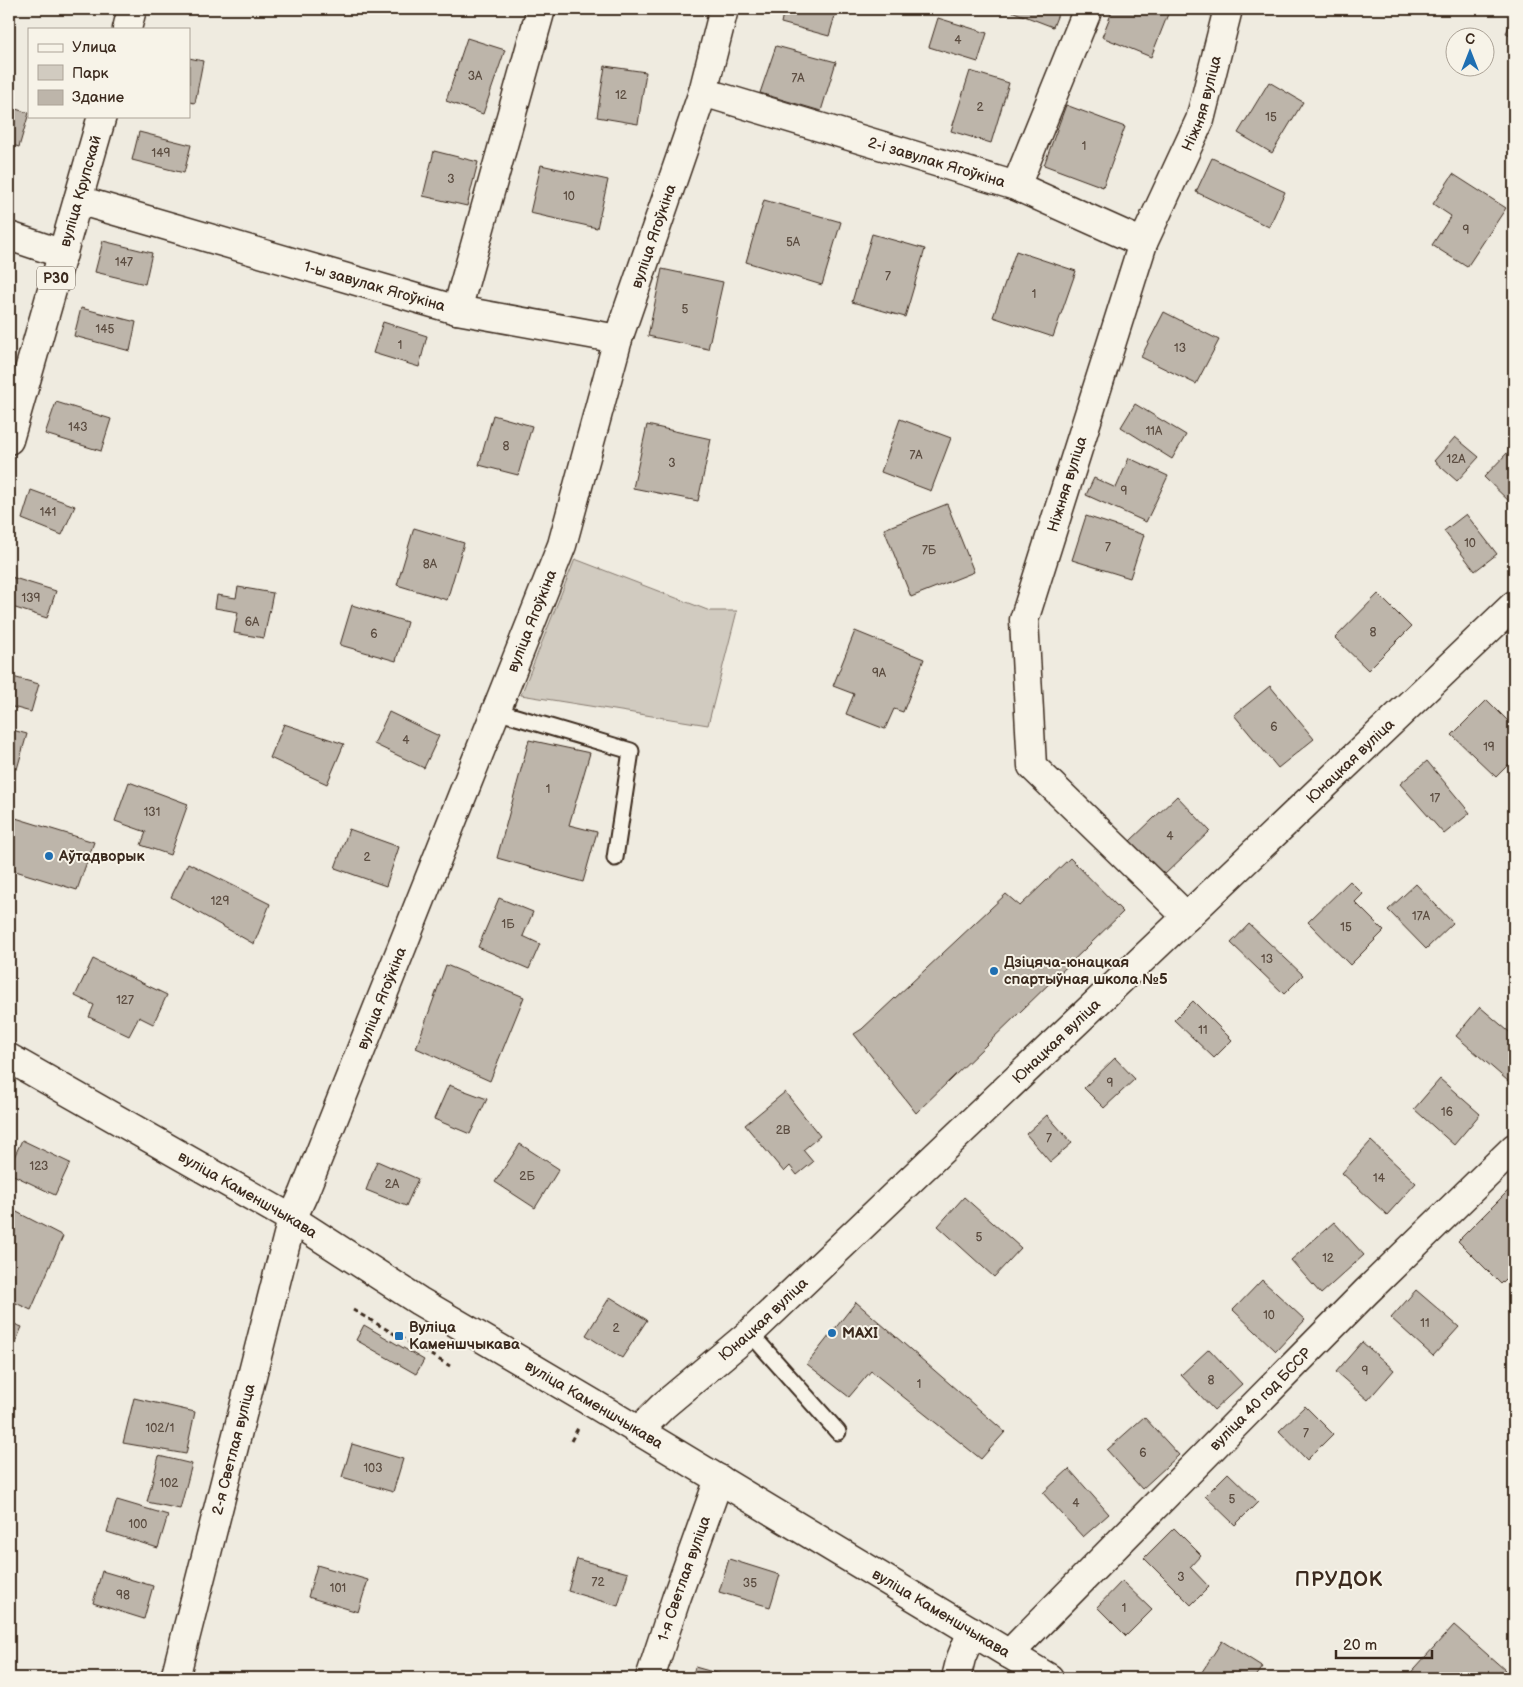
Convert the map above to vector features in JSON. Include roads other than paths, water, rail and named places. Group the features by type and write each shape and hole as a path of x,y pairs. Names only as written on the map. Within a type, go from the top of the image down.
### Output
{"street":[{"path":"127,28 132,9"},
{"name":"1-ы завулак Ягоўкіна","path":"78,200 457,310 541,9"},
{"name":"вуліца Ягоўкіна","path":"292,1219 562,545 618,339 703,92 724,9"},
{"name":"2-і завулак Ягоўкіна","path":"703,92 1016,186 1088,9"},
{"name":"Ніжняя вуліца","path":"1187,916 1032,766 1024,620 1143,243 1200,120 1228,9"},
{"name":"вуліца Крупскай","path":"9,440 101,118"},
{"path":"1016,186 1143,243"},
{"path":"9,236 63,254"},
{"path":"457,310 618,339"},
{"name":"Юнацкая вуліца","path":"638,1431 662,1406 750,1333 1514,605"},
{"name":"вуліца Каменшчыкава","path":"9,1058 292,1219 419,1301 720,1479 1049,1678"},
{"name":"вуліца 40 год БССР","path":"1009,1654 1366,1292 1514,1148"},
{"name":"2-я Светлая вуліца","path":"175,1678 292,1219"},
{"name":"1-я Светлая вуліца","path":"650,1678 676,1598 720,1479"},
{"path":"956,1678 961,1658 972,1631"}],"lane":[{"path":"496,711 631,751 615,858"},
{"path":"750,1333 838,1432"}],"place":[{"name":"Аўтадворык","path":"49,856"},
{"name":"Дзіцяча-юнацкая спартыўная школа №5","path":"994,971"},
{"name":"MAXI","path":"832,1333"},
{"name":"Вуліца Каменшчыкава","path":"399,1336"}],"district":[{"name":"ПРУДОК","path":"1339,1579"}]}
